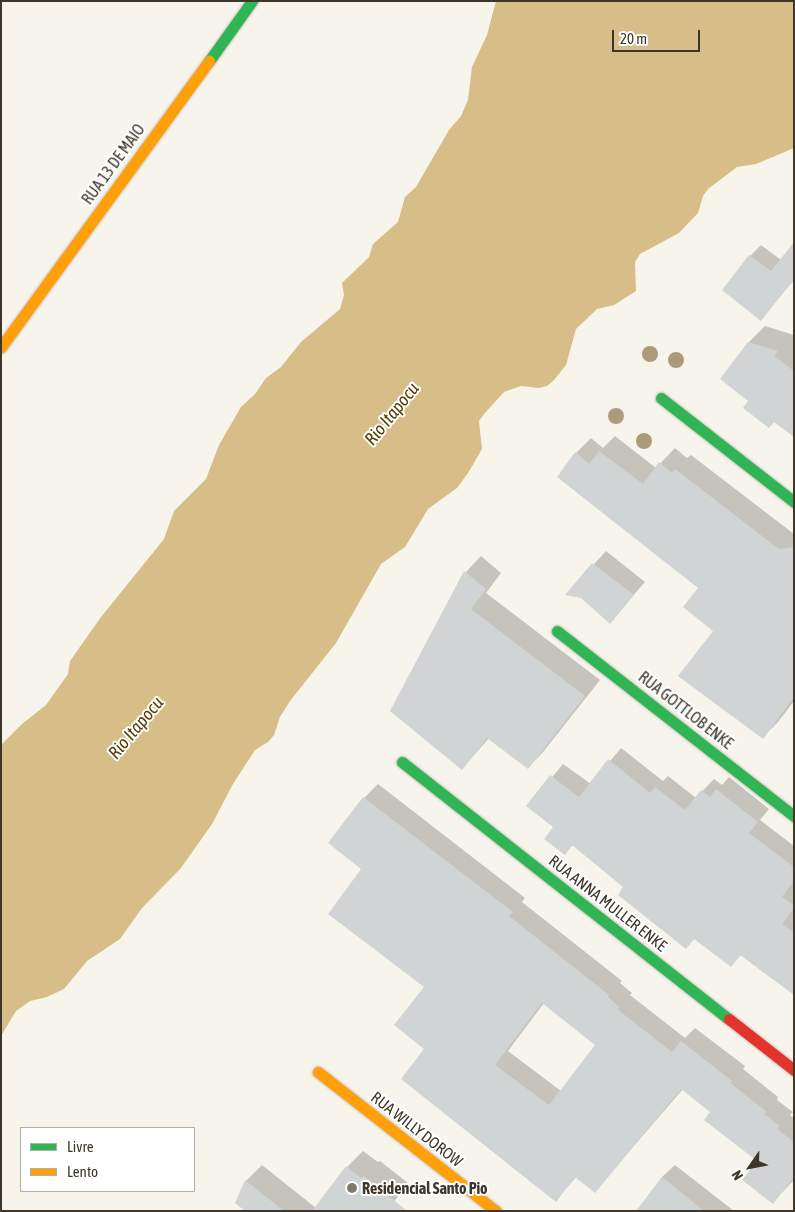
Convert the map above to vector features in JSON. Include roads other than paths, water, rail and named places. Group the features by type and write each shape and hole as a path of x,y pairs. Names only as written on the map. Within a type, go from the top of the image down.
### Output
{"street":[{"name":"RUA 13 DE MAIO","path":"1,347 252,1"},
{"path":"661,398 794,502"},
{"name":"RUA GOTTLOB ENKE","path":"558,631 794,816"},
{"name":"RUA ANNA MULLER ENKE","path":"402,762 794,1070"},
{"name":"RUA WILLY DOROW","path":"318,1072 496,1211"}],"water":[{"name":"Rio Itapocu","path":"496,1 794,1 794,148 756,164 737,167 708,189 703,196 698,213 679,233 640,254 635,262 636,291 614,305 597,309 576,329 566,365 554,380 547,386 539,388 521,386 504,392 484,414 479,421 482,449 468,473 457,488 428,509 405,547 381,564 336,643 290,701 280,717 274,735 268,742 255,750 233,784 212,824 181,868 142,908 120,939 87,961 64,989 47,997 30,1001 16,1011 1,1036 1,745 22,724 46,705 68,674 70,661 101,617 164,539 174,511 206,479 219,445 241,407 255,394 266,378 281,367 301,342 340,309 344,295 342,283 369,257 373,244 398,222 405,197 416,187 449,130 461,116 468,100 472,67 487,35"}],"place":[{"name":"Residencial Santo Pio","path":"352,1188"}]}
